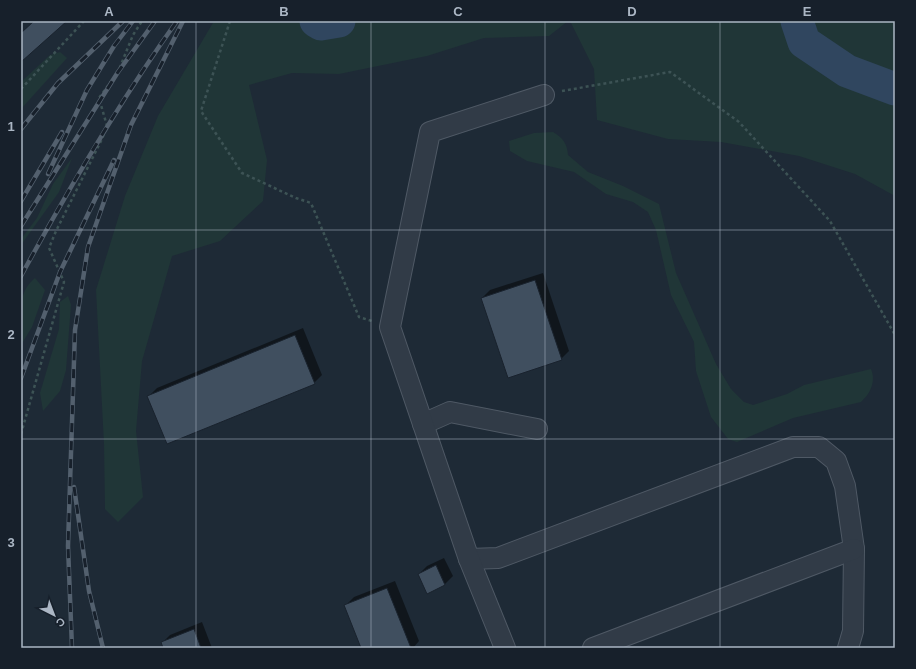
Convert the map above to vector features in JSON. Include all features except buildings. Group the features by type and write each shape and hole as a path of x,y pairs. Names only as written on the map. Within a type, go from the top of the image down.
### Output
{"lane":[{"path":"505,648 469,559 390,327 430,132 544,95"},
{"path":"423,424 450,412 537,429"},
{"path":"469,559 498,558 793,447 819,447 836,461 845,486 854,549 853,631 848,648"},
{"path":"593,648 854,549"}],"path":[{"path":"21,89 84,21"},
{"path":"21,434 64,282 49,248 107,126 100,98 118,72 133,35 142,21"},
{"path":"230,21 201,111 242,173 310,203 359,317 390,327"},
{"path":"544,95 670,72 739,122 830,221 895,335"}],"green space":[{"path":"214,21 568,21 549,36 484,38 427,56 339,74 292,73 249,85 267,160 263,201 220,241 172,256 142,361 136,431 143,497 118,522 105,509 104,444 96,290 125,196 158,116"},
{"path":"570,21 895,21 895,196 855,174 799,156 721,142 668,139 597,120 594,69"},
{"path":"60,52 67,58 21,109 21,82 50,55"},
{"path":"553,132 564,141 567,147 568,155 588,172 623,186 659,204 676,273 716,364 731,389 744,402 753,405 787,394 804,385 871,369 873,378 872,387 865,398 861,402 793,418 737,442 728,439 711,417 696,371 694,342 671,295 656,230 648,212 633,202 606,194 574,172 527,161 510,151 509,141 534,133"},
{"path":"72,158 59,192 21,245 21,239 37,218 53,184"},
{"path":"35,278 45,290 32,327 21,345 20,308 24,292"},
{"path":"68,296 71,305 66,370 60,391 43,411 40,393 59,329 60,302"}],"waterway":[{"path":"316,21 321,24 339,21"},
{"path":"797,21 804,42 847,71 895,89"}],"railway":[{"path":"21,129 58,83 123,21"},
{"path":"48,174 87,90 114,46 133,21"},
{"path":"21,226 118,72 155,21"},
{"path":"21,276 57,210 95,146 177,21"},
{"path":"72,648 68,546 75,330 88,247 131,125 183,21"},
{"path":"21,201 62,132"},
{"path":"21,378 60,272 114,160"},
{"path":"74,487 89,591 103,648"}]}
